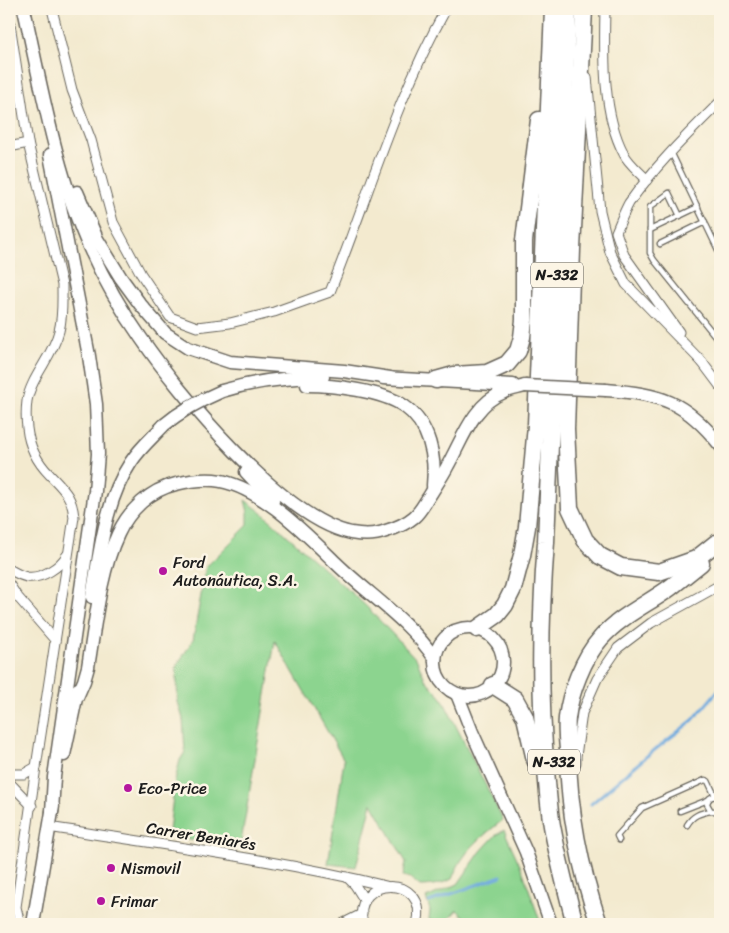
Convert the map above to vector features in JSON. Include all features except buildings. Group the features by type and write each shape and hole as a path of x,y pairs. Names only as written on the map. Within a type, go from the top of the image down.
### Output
{"highway":[{"path":"477,629 497,616 513,589 527,527 536,425 553,9"},
{"name":"N-332","path":"568,9 546,542 541,606 542,730 553,829 561,872 575,924"},
{"path":"584,9 572,249 566,429 570,508 585,540 600,556 621,567 659,572 696,559 718,539"},
{"path":"436,380 454,375 486,373 507,364 518,351 524,320 524,242 552,26"},
{"path":"595,923 577,839 568,780 567,719 579,673 600,638 634,610 670,588 704,560 718,539"},
{"name":"N-332","path":"546,542 549,679 554,764 572,867 595,923"},
{"path":"493,685 515,699 525,717 532,740 549,833 561,872"}],"main road":[{"path":"25,14 44,69 69,166 82,204 98,238 121,278 165,333 188,348 230,362 344,371 390,378"},
{"path":"25,14 63,175 90,249 114,295 140,337 185,396 225,440 275,488 309,514 350,533 384,532 401,525 414,517 432,492 449,464 465,430 482,406 502,392 525,386"},
{"path":"25,14 31,64 89,356 96,404 98,454 95,492 54,777 52,812"},
{"path":"33,924 52,812 76,697 101,545 115,496 131,462 143,446 178,412 203,399 244,384 310,377 436,380 606,390 650,396 668,401 689,412 706,427 720,445"},
{"path":"262,382 336,387 380,395 405,406 421,423 431,445 435,469 432,492"},
{"path":"185,396 211,436 308,537 356,583 415,634 435,659"},
{"path":"76,697 88,667 110,554 126,520 137,506 153,493 167,486 199,480 215,480 234,485 266,501 308,537"},
{"path":"462,629 477,629 491,636 498,645 501,653 502,670 493,685 486,692 467,696 457,694 448,689 440,680 436,670 435,659 440,645 449,634 462,629"},
{"path":"457,694 526,852 551,924"}],"street":[{"path":"52,9 72,90 91,140 113,222 140,274 170,317 197,327 230,323 274,312 330,292 398,108 432,34 446,9"},
{"path":"605,9 604,62 612,125 625,155 647,180"},
{"path":"9,17 28,142 62,285 59,331 51,353 37,376 27,401 27,429 34,454 50,475 66,490 74,509 16,907 20,924"},
{"path":"584,39 600,211 610,252 626,284 703,363"},
{"path":"720,102 671,152 647,180 628,205 616,232 624,255 648,291 720,386"},
{"path":"9,147 28,142"},
{"path":"9,569 28,578 49,572 62,564 69,553"},
{"path":"9,584 55,640"},
{"path":"595,923 594,888 578,807 576,756 582,713 597,679 618,648 651,623 720,585"},
{"path":"9,774 24,774 36,767"},
{"path":"9,782 32,806"},
{"name":"Carrer Beniarés","path":"49,828 202,851 402,888 412,896 416,903 418,911 417,924"},
{"path":"347,877 355,885 365,901"},
{"path":"363,924 362,914 365,901 373,892 386,886"},
{"path":"342,924 362,914"}],"lane":[{"path":"671,152 720,254"},
{"path":"680,216 669,193 650,207 650,254 720,342"},
{"path":"650,230 698,207"},
{"path":"660,244 705,222"},
{"path":"619,840 617,836 642,808 705,780 708,781 715,796 720,799"},
{"path":"680,811 715,796"},
{"path":"708,800 708,807 711,811"},
{"path":"687,825 696,814 716,812 720,809"}],"green space":[{"path":"245,500 260,511 366,606 417,660 425,679 442,698 503,820 480,839 467,853 456,869 452,879 428,886 420,886 410,878 403,876 406,862 372,803 356,867 328,864 344,760 275,641 240,848 183,839 184,833 169,831 175,780 180,760 185,752 183,719 178,702 176,667 193,640 206,567 248,525 248,512"},
{"path":"504,830 523,872 541,924 468,924 470,922 457,910 444,924 429,920 430,910 426,898 458,884 481,851 495,836"}],"waterway":[{"path":"591,804 693,720 720,688"},
{"path":"429,902 501,876"}],"place":[{"name":"Ford Autonáutica, S.A.","path":"163,571"},
{"name":"Eco-Price","path":"128,788"},
{"name":"Nismovil","path":"111,868"},
{"name":"Frimar","path":"101,901"}]}
